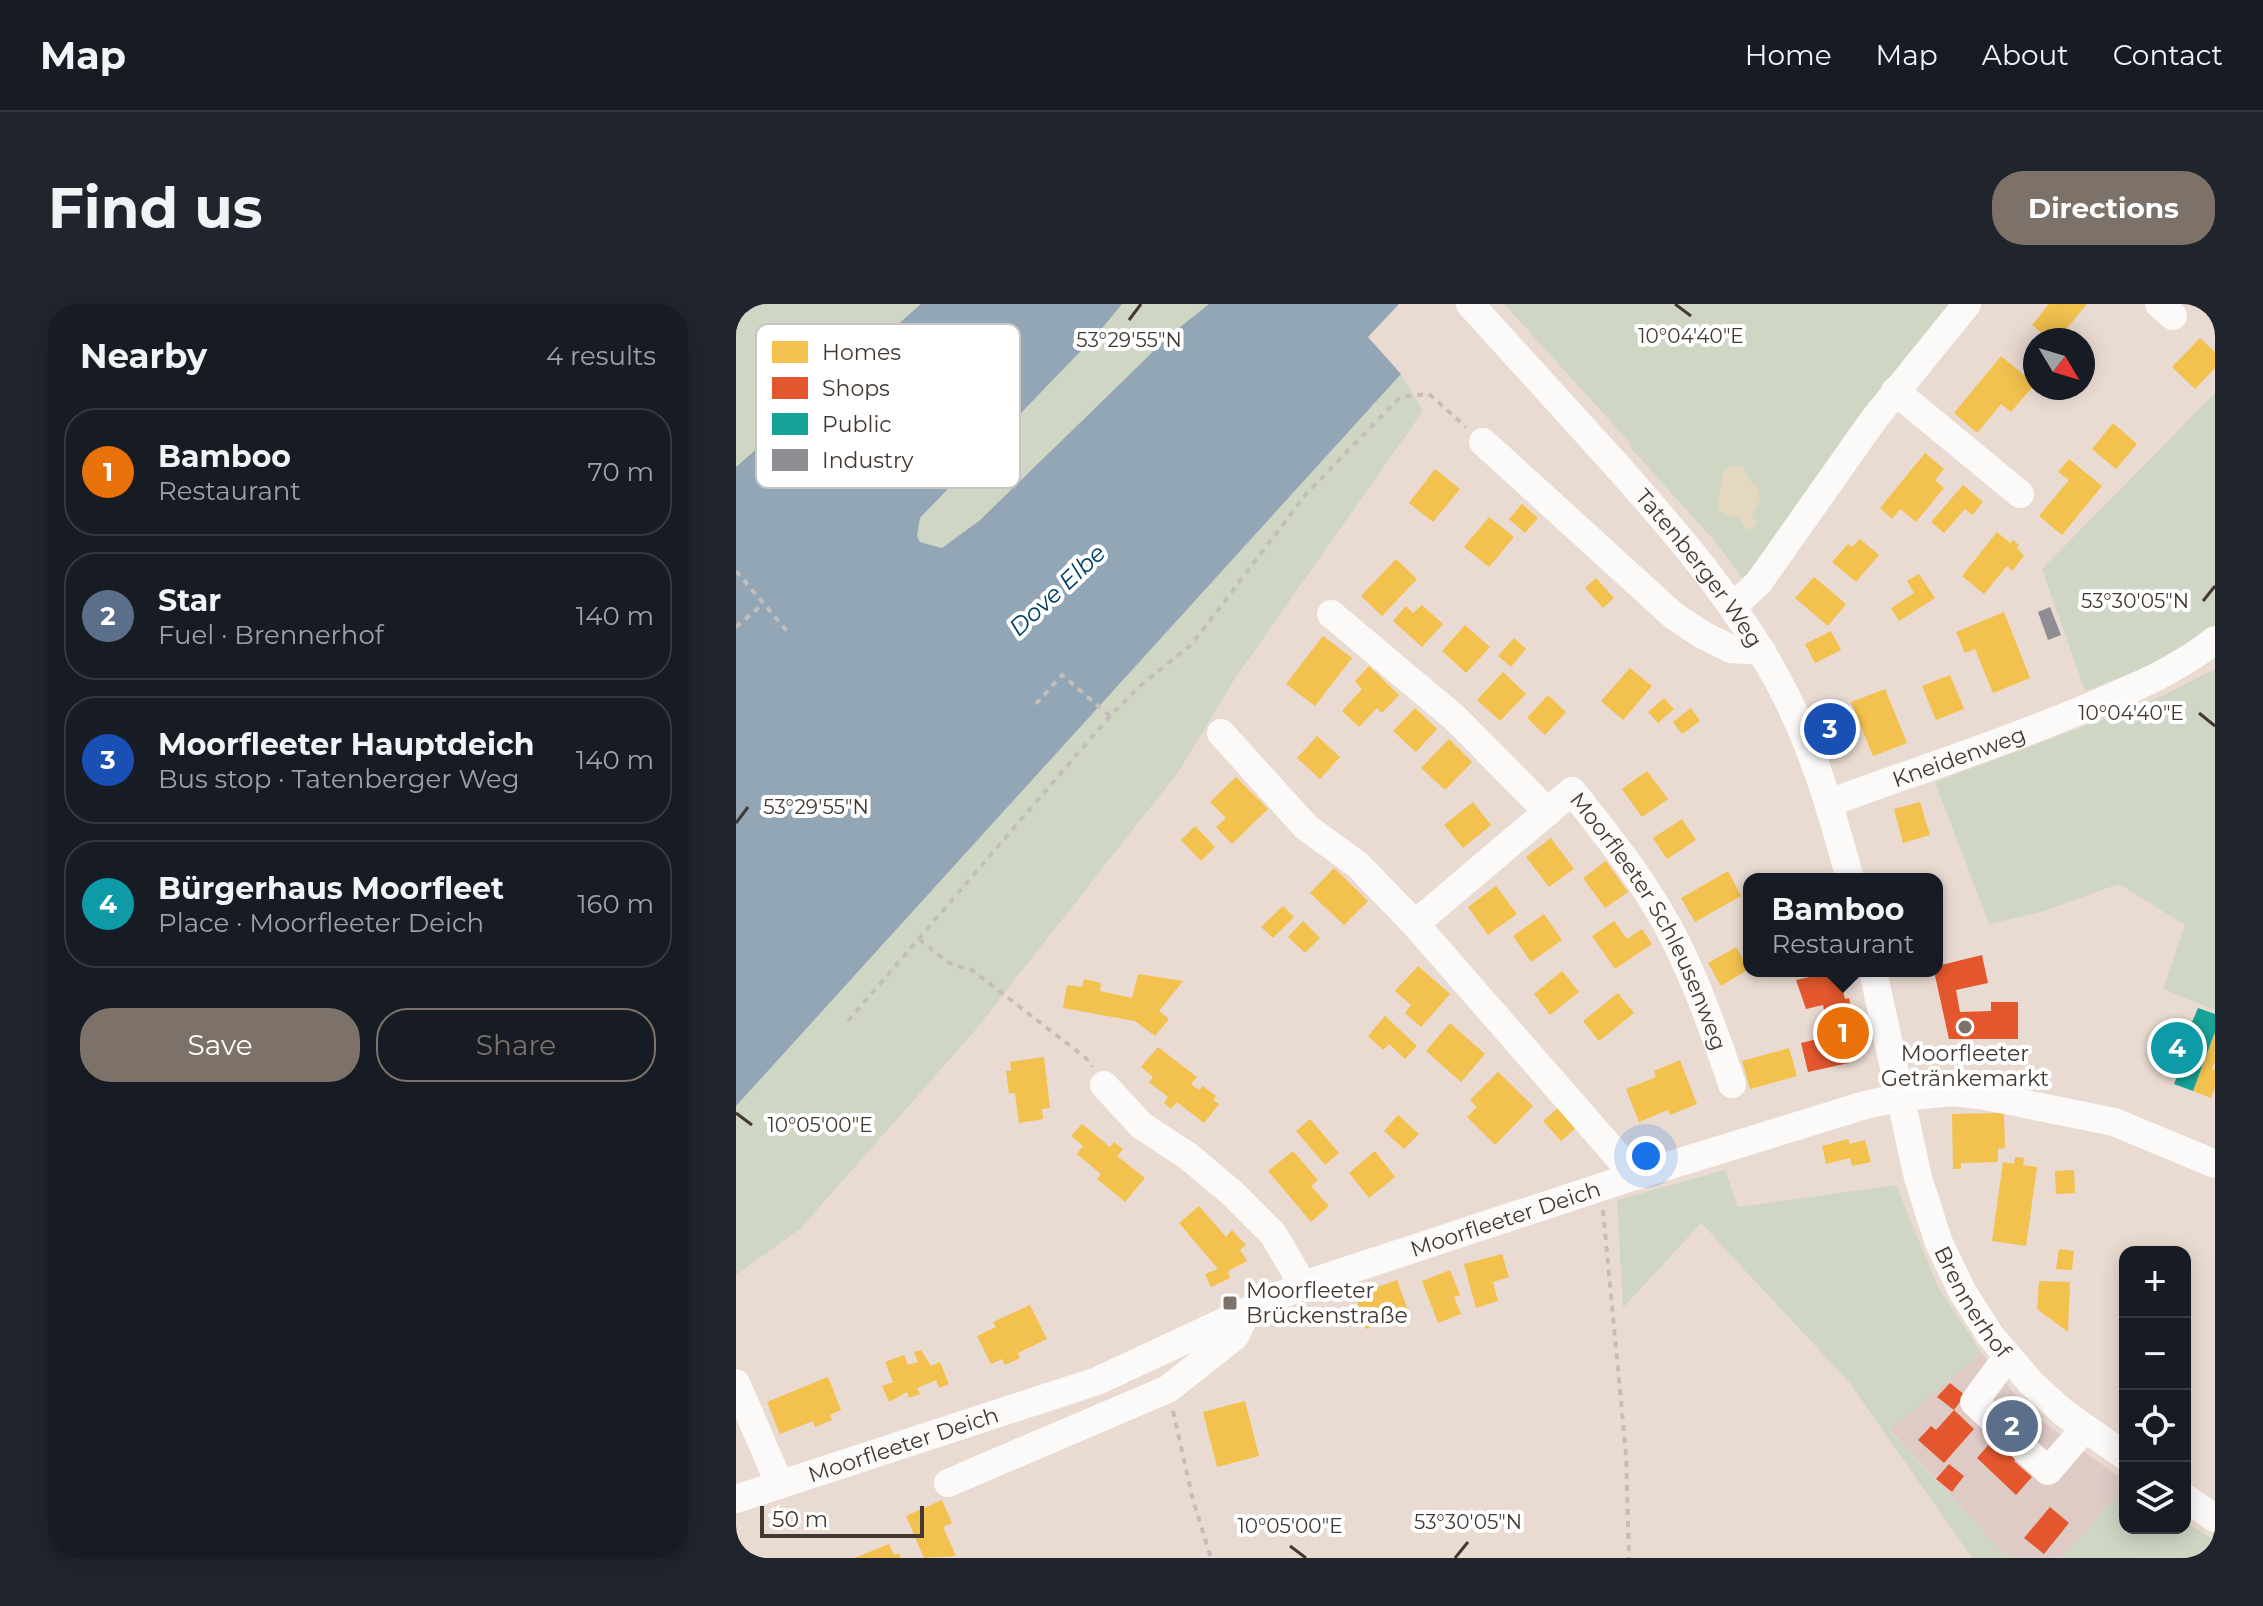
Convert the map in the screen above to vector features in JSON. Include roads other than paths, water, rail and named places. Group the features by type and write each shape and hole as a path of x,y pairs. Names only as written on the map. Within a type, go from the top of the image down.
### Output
{"street":[{"name":"Tatenberger Weg","path":"1470,304 1673,528 1734,606 1787,697 1829,803 1848,873"},
{"path":"1734,606 1759,582 1895,391 1967,304"},
{"path":"1895,391 2020,494"},
{"path":"1483,442 1674,616 1731,649 1762,651"},
{"name":"Moorfleeter Schleusenweg","path":"1331,614 1455,718 1548,812"},
{"name":"Kneidenweg","path":"1829,803 2057,721 2147,683 2196,655 2215,640"},
{"path":"1221,733 1306,827 1358,865 1415,924 1635,1176"},
{"name":"Moorfleeter Schleusenweg","path":"1415,924 1572,791 1626,859 1675,940 1707,1009 1732,1084"},
{"path":"1874,977 1902,1097"},
{"path":"1104,1085 1142,1126 1188,1156 1243,1203 1273,1234 1303,1285"},
{"name":"Moorfleeter Deich","path":"736,1499 1097,1381 1303,1285 1850,1108 1902,1097 1954,1092 2050,1107 2114,1122 2215,1164"},
{"name":"Brennerhof","path":"1902,1097 1918,1178 1939,1243 1962,1291 1990,1335 2031,1383 2064,1413 2119,1452"},
{"name":"Moorfleeter Deich","path":"948,1483 1168,1389 1235,1336 1246,1313"},
{"path":"2008,1356 1974,1402 2048,1471 2085,1428"},
{"path":"736,1383 780,1485"},
{"path":"2191,1502 2215,1518"}],"water":[{"path":"921,304 1122,304 1020,414 1020,324 898,324"},
{"name":"Dove Elbe","path":"1209,304 1399,304 1368,337 1401,374 736,1106 736,467 756,449 756,488 949,488 920,518 917,536 920,542 942,548 980,520 1013,488 1020,488 1020,481 1169,336"}],"place":[{"name":"Moorfleeter Hauptdeich","path":"1830,729"},
{"name":"Moorfleeter Getränkemarkt","path":"1965,1027"},
{"name":"Bamboo","path":"1843,1033"},
{"name":"Bürgerhaus Moorfleet","path":"2177,1048"},
{"name":"Moorfleeter Brückenstraße","path":"1230,1303"},
{"name":"Star","path":"2012,1426"}]}
